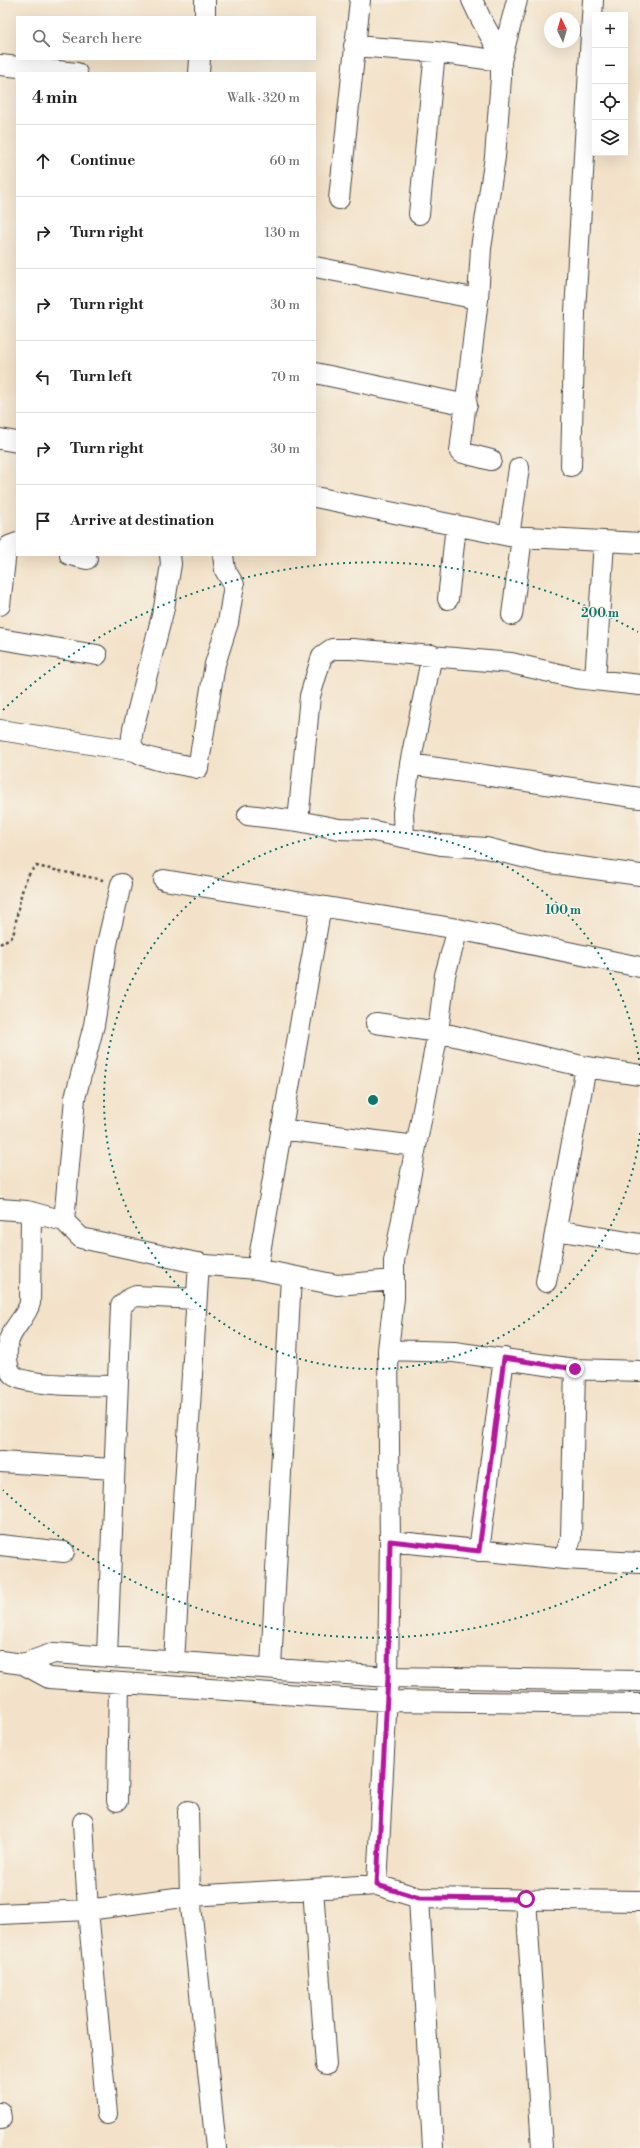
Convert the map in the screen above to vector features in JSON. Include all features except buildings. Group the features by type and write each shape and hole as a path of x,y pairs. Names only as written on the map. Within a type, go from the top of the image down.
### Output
{"street":[{"path":"205,0 205,16"},
{"path":"339,199 360,0"},
{"path":"472,0 496,46 501,61"},
{"path":"490,460 460,452 467,404 478,299 481,248 495,157 499,118 501,61 517,0"},
{"path":"571,466 575,312 593,0"},
{"path":"354,46 435,52 501,61"},
{"path":"418,214 435,52"},
{"path":"199,72 200,60"},
{"path":"0,64 68,72"},
{"path":"316,267 478,299"},
{"path":"316,373 467,404"},
{"path":"0,439 16,442"},
{"path":"512,615 519,468"},
{"path":"316,497 516,536 640,543"},
{"path":"448,599 456,525"},
{"path":"595,680 604,542"},
{"path":"0,605 6,551 9,546 16,543"},
{"path":"135,751 132,745 133,729 164,608 171,564 170,556"},
{"path":"0,730 135,751 166,762 198,768 215,664 228,623 234,585 225,570 223,556"},
{"path":"0,639 98,655"},
{"path":"298,821 310,696 322,656 332,649 352,648 512,663 576,678 640,686"},
{"path":"404,837 403,813 410,764 432,655"},
{"path":"410,764 640,798"},
{"path":"248,815 298,821 338,829 369,830 441,845 486,848 543,862 640,875"},
{"path":"164,880 458,929 640,967"},
{"path":"64,1221 75,1098 94,1025 108,944 121,884"},
{"path":"256,1268 321,906"},
{"path":"377,1885 388,1677 390,1541 388,1350 394,1280 394,1261 438,1032 445,975 458,929"},
{"path":"376,1023 438,1032 586,1067 640,1075"},
{"path":"546,1282 586,1067"},
{"path":"281,1129 416,1146"},
{"path":"0,1209 31,1212 64,1221 81,1238 199,1263 256,1268 337,1285 394,1280"},
{"path":"31,1212 30,1303 28,1312 12,1331 8,1343 8,1367 12,1374 20,1380 116,1386"},
{"path":"556,1230 640,1244"},
{"path":"174,1661 199,1263"},
{"path":"270,1668 291,1276"},
{"path":"107,1656 116,1386 121,1306 129,1299 136,1296 196,1300"},
{"path":"388,1350 454,1352 575,1369 640,1372"},
{"path":"479,1551 504,1358"},
{"path":"564,1559 571,1538 575,1369"},
{"path":"0,1462 114,1469"},
{"path":"390,1541 564,1559 640,1563"},
{"path":"0,1545 64,1552"},
{"path":"23,1664 54,1653 388,1677 640,1681"},
{"path":"0,1661 23,1664 49,1678 119,1683 387,1701 640,1704"},
{"path":"117,1801 119,1683"},
{"path":"188,1811 190,1896 216,2148"},
{"path":"83,1822 88,1910 107,2114"},
{"path":"0,1914 88,1910 190,1896 377,1885 419,1898 640,1901"},
{"path":"313,1889 326,2065"},
{"path":"419,1898 433,2148"},
{"path":"526,1899 542,2148"}],"path":[{"path":"0,944 13,936 25,880 30,871 36,866 121,884"}],"route":[{"path":"526,1899 419,1898 377,1885 388,1677 390,1541 479,1551 504,1358 575,1369"}]}
